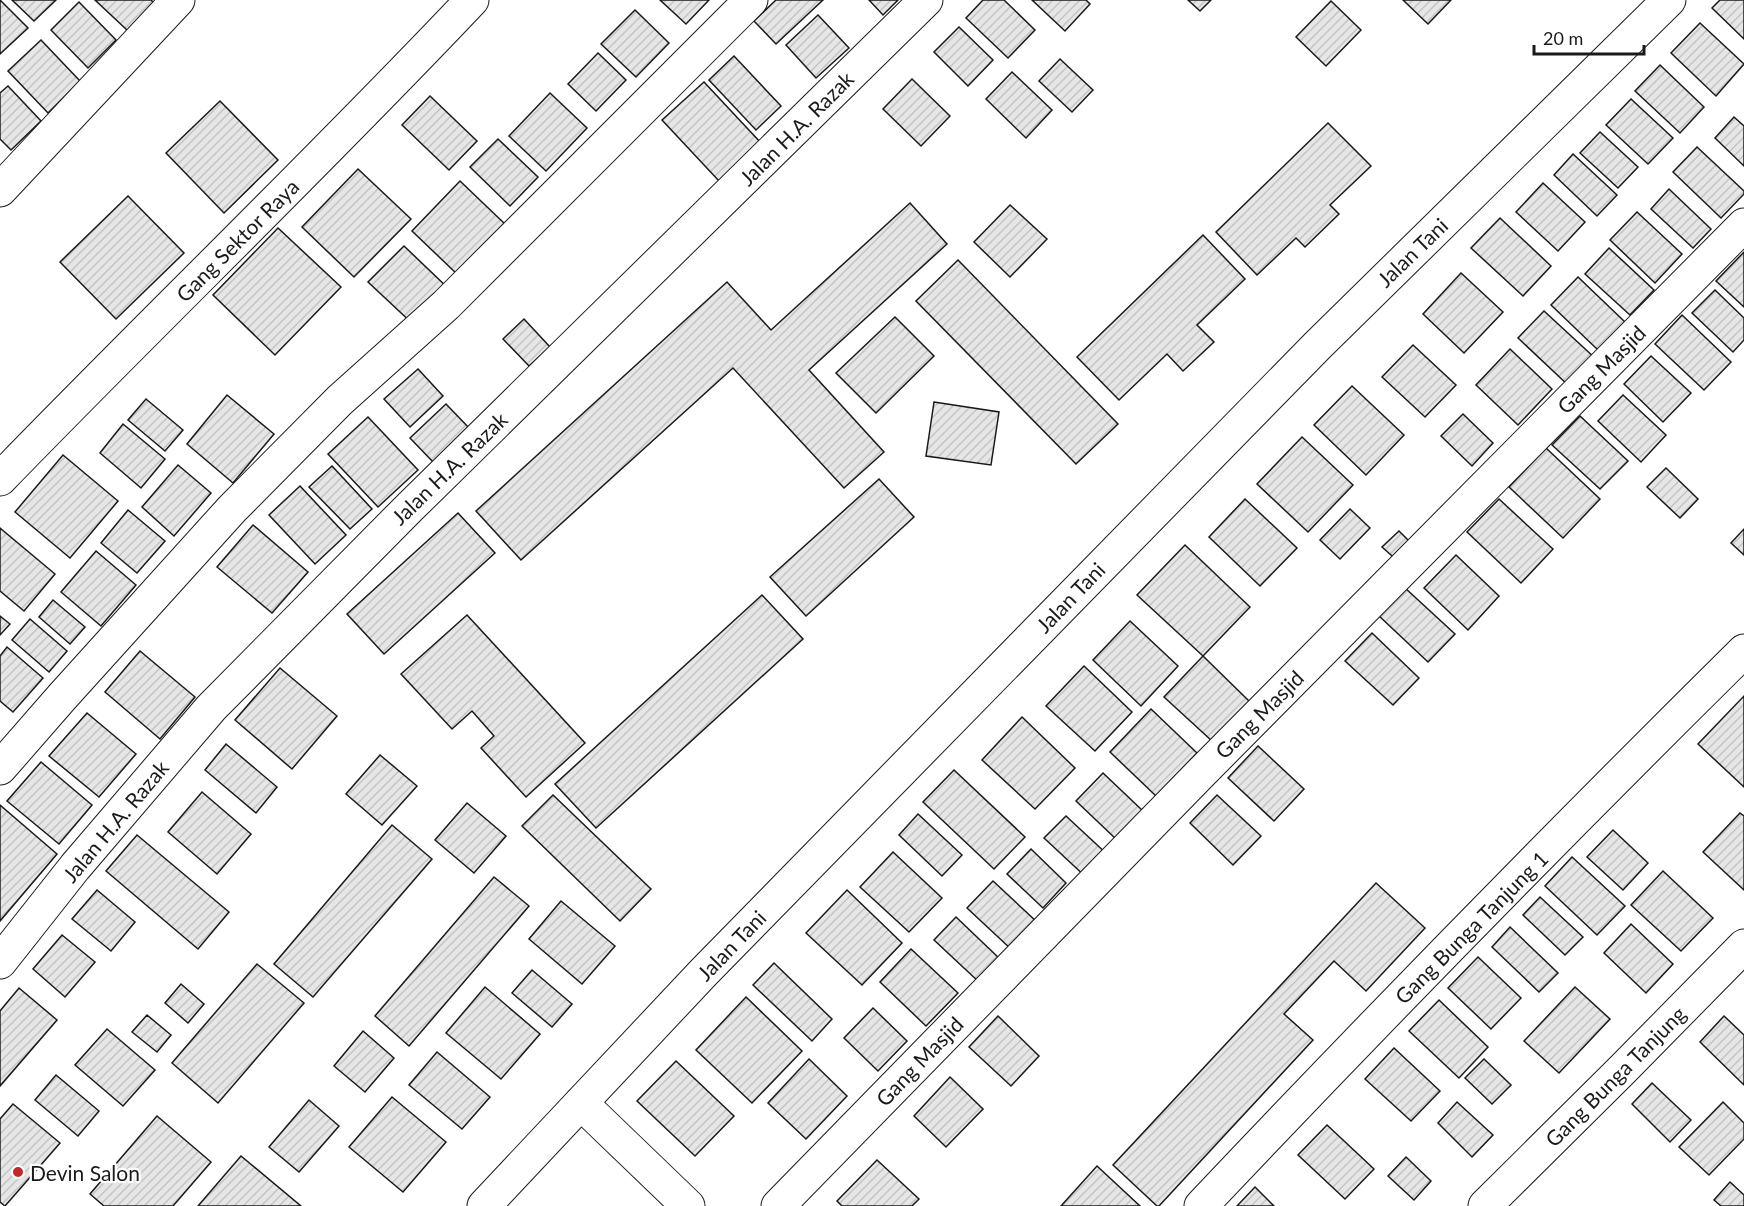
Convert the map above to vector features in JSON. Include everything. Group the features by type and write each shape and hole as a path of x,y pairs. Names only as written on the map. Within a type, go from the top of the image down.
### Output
{"street":[{"path":"0,190 178,0"},
{"name":"Gang Sektor Raya","path":"0,479 366,111 472,0"},
{"path":"0,768 232,508 340,400 446,305 751,0"},
{"name":"Jalan H.A. Razak","path":"0,962 75,867 211,708 409,508 927,0"},
{"name":"Jalan Tani","path":"484,1206 719,956 1308,354 1669,0"},
{"name":"Gang Masjid","path":"778,1206 1202,772 1744,225"},
{"name":"Gang Bunga Tanjung 1","path":"1201,1206 1658,735 1744,651"},
{"name":"Gang Bunga Tanjung","path":"1485,1206 1744,946"},
{"path":"581,1103 688,1206"}],"building":[{"path":"0,0 28,28 0,54"},
{"path":"12,0 56,0 34,21"},
{"path":"95,0 151,0 155,4 128,31"},
{"path":"660,0 709,0 686,24"},
{"path":"776,0 823,0 776,44 754,21"},
{"path":"869,0 898,0 883,15"},
{"path":"983,0 1004,0 1035,30 1008,58 966,18"},
{"path":"1032,0 1086,0 1090,4 1065,31"},
{"path":"1188,0 1211,0 1200,11"},
{"path":"1403,0 1451,0 1428,24"},
{"path":"1720,0 1744,0 1744,39 1712,8"},
{"path":"1331,1 1361,30 1326,66 1296,37"},
{"path":"79,2 116,40 88,68 51,30"},
{"path":"635,10 669,43 636,77 601,44"},
{"path":"818,15 849,48 816,78 786,45"},
{"path":"1700,23 1744,64 1716,96 1671,53"},
{"path":"959,27 993,60 968,86 934,52"},
{"path":"41,40 80,81 48,113 8,71"},
{"path":"598,53 626,80 596,111 568,84"},
{"path":"734,56 781,106 756,130 709,80"},
{"path":"1060,59 1093,90 1072,112 1039,81"},
{"path":"1660,65 1704,107 1680,133 1635,91"},
{"path":"1012,72 1052,110 1026,138 986,99"},
{"path":"912,79 950,116 921,146 883,109"},
{"path":"704,82 761,143 719,181 662,120"},
{"path":"8,86 41,121 11,150 0,139 0,93"},
{"path":"550,93 587,128 546,171 509,136"},
{"path":"430,96 477,141 449,170 402,125"},
{"path":"1631,99 1673,138 1648,164 1606,125"},
{"path":"220,101 278,160 224,213 166,153"},
{"path":"1734,117 1744,126 1744,166 1715,138"},
{"path":"1328,123 1371,166 1330,205 1339,214 1305,247 1296,238 1257,275 1216,232"},
{"path":"1600,132 1638,167 1618,188 1580,153"},
{"path":"498,139 538,177 510,206 470,167"},
{"path":"1697,147 1744,191 1744,194 1721,218 1673,172"},
{"path":"1573,154 1617,195 1597,216 1554,175"},
{"path":"358,169 411,219 354,277 302,227"},
{"path":"460,181 506,225 458,275 412,231"},
{"path":"1543,183 1585,222 1558,251 1516,212"},
{"path":"1669,189 1711,229 1693,248 1651,209"},
{"path":"128,196 184,253 116,319 60,262"},
{"path":"910,203 947,244 809,370 884,452 844,488 733,368 521,560 476,511 727,282 771,330"},
{"path":"1010,205 1047,239 1010,277 974,242"},
{"path":"1637,212 1682,254 1655,283 1610,240"},
{"path":"1500,218 1551,266 1523,296 1471,248"},
{"path":"278,228 341,287 275,355 213,295"},
{"path":"1203,235 1245,279 1197,325 1214,342 1183,371 1167,354 1119,400 1077,357"},
{"path":"404,246 450,290 415,326 368,282"},
{"path":"1609,248 1654,290 1630,315 1585,274"},
{"path":"1744,252 1744,307 1716,281"},
{"path":"958,260 1118,424 1076,464 916,301"},
{"path":"1461,273 1503,312 1464,353 1423,314"},
{"path":"1578,277 1625,322 1598,350 1551,305"},
{"path":"1715,290 1744,318 1744,340 1733,352 1692,313"},
{"path":"1544,311 1596,359 1569,386 1518,338"},
{"path":"1682,315 1731,362 1704,390 1655,344"},
{"path":"895,317 934,356 876,413 836,373"},
{"path":"524,319 550,347 529,366 503,339"},
{"path":"1413,345 1456,385 1425,417 1382,377"},
{"path":"1510,349 1552,389 1518,425 1476,385"},
{"path":"1651,356 1691,393 1663,422 1624,384"},
{"path":"418,369 443,396 410,427 384,399"},
{"path":"1352,386 1404,435 1366,475 1314,425"},
{"path":"227,395 274,434 233,483 187,444"},
{"path":"1623,395 1666,435 1641,462 1598,421"},
{"path":"146,399 183,430 165,451 128,420"},
{"path":"934,402 999,412 991,465 926,456"},
{"path":"446,404 470,429 434,463 410,438"},
{"path":"1463,414 1493,443 1472,466 1441,436"},
{"path":"1580,416 1628,461 1600,489 1552,445"},
{"path":"368,417 418,470 378,507 328,454"},
{"path":"123,424 165,459 141,488 100,453"},
{"path":"1302,437 1353,485 1308,532 1257,484"},
{"path":"1546,448 1600,499 1563,538 1509,487"},
{"path":"63,455 118,501 70,558 15,512"},
{"path":"178,465 211,493 174,536 142,507"},
{"path":"332,466 372,509 350,529 309,487"},
{"path":"1666,468 1698,499 1680,518 1647,487"},
{"path":"879,479 914,517 806,616 770,577"},
{"path":"300,486 346,535 315,564 269,515"},
{"path":"1245,499 1297,548 1260,586 1209,537"},
{"path":"1499,499 1553,549 1521,583 1467,532"},
{"path":"1350,509 1370,528 1340,559 1320,540"},
{"path":"128,510 165,541 137,573 101,543"},
{"path":"458,513 495,553 384,654 347,614"},
{"path":"253,525 308,572 272,613 217,567"},
{"path":"0,528 55,574 24,611 0,591"},
{"path":"1744,529 1744,555 1731,543"},
{"path":"1399,531 1415,547 1400,563 1382,547"},
{"path":"1185,545 1250,607 1203,656 1137,595"},
{"path":"96,551 136,585 101,626 61,592"},
{"path":"1456,555 1499,596 1468,630 1424,588"},
{"path":"1404,587 1455,634 1428,662 1378,615"},
{"path":"762,595 803,639 596,828 555,784"},
{"path":"53,600 85,627 70,644 39,617"},
{"path":"467,615 585,743 526,797 481,748 494,736 472,711 452,729 401,674"},
{"path":"0,616 10,624 0,635"},
{"path":"30,619 67,651 49,672 12,640"},
{"path":"1130,621 1178,666 1141,706 1093,660"},
{"path":"1372,633 1419,678 1393,705 1345,661"},
{"path":"7,647 43,678 13,712 0,701 0,656"},
{"path":"140,651 195,697 160,739 105,692"},
{"path":"1203,656 1250,702 1212,741 1164,697"},
{"path":"1084,666 1132,712 1095,751 1046,706"},
{"path":"280,668 337,716 292,769 235,720"},
{"path":"1744,696 1744,787 1698,744"},
{"path":"1151,709 1197,753 1156,796 1110,752"},
{"path":"87,713 136,754 99,797 49,756"},
{"path":"1022,717 1075,768 1035,809 982,760"},
{"path":"226,744 277,787 256,813 205,770"},
{"path":"1258,746 1304,789 1274,821 1228,778"},
{"path":"380,755 417,786 382,825 346,794"},
{"path":"41,762 92,805 59,844 7,801"},
{"path":"954,770 1025,837 994,869 923,802"},
{"path":"1103,773 1143,811 1117,840 1076,801"},
{"path":"202,792 251,834 217,874 168,832"},
{"path":"553,795 651,889 620,921 522,826"},
{"path":"1217,795 1261,836 1233,865 1190,823"},
{"path":"467,803 506,836 474,873 435,840"},
{"path":"0,805 57,854 0,921"},
{"path":"1740,813 1744,816 1744,890 1703,852"},
{"path":"918,814 962,855 942,876 899,835"},
{"path":"1066,816 1109,856 1088,879 1044,838"},
{"path":"392,825 432,859 313,997 274,964"},
{"path":"1613,830 1648,863 1623,890 1587,857"},
{"path":"137,835 229,912 198,949 106,871"},
{"path":"1031,849 1066,883 1043,908 1007,874"},
{"path":"893,852 942,898 909,932 860,887"},
{"path":"1572,857 1625,906 1597,935 1545,886"},
{"path":"1663,871 1713,918 1681,951 1631,905"},
{"path":"494,877 529,906 409,1046 375,1016"},
{"path":"993,881 1038,923 1012,950 967,908"},
{"path":"1376,883 1425,928 1366,991 1334,961 1284,1014 1313,1040 1157,1206 1113,1165"},
{"path":"97,890 135,922 111,951 72,919"},
{"path":"847,890 902,943 862,985 806,933"},
{"path":"1540,897 1583,937 1565,955 1523,915"},
{"path":"561,901 615,946 582,984 529,939"},
{"path":"956,917 1001,960 980,983 934,940"},
{"path":"1631,924 1673,964 1646,993 1604,953"},
{"path":"1510,927 1558,973 1539,992 1492,947"},
{"path":"62,935 95,962 65,997 33,969"},
{"path":"911,949 958,993 926,1026 880,982"},
{"path":"1478,957 1521,998 1491,1029 1448,988"},
{"path":"774,963 832,1019 812,1041 753,985"},
{"path":"257,964 304,1003 218,1103 172,1063"},
{"path":"532,970 572,1004 552,1027 512,993"},
{"path":"181,984 204,1004 188,1023 165,1003"},
{"path":"485,987 540,1034 501,1079 446,1033"},
{"path":"1575,987 1610,1019 1559,1073 1524,1041"},
{"path":"19,988 57,1020 0,1086 0,1011"},
{"path":"746,997 802,1051 752,1103 696,1050"},
{"path":"1439,1000 1488,1047 1459,1078 1409,1031"},
{"path":"873,1008 907,1041 878,1071 844,1038"},
{"path":"147,1015 171,1035 157,1052 132,1032"},
{"path":"998,1016 1039,1056 1011,1086 969,1047"},
{"path":"1724,1016 1744,1035 1744,1085 1700,1042"},
{"path":"107,1029 155,1070 123,1106 75,1065"},
{"path":"363,1031 394,1058 365,1092 334,1066"},
{"path":"1394,1048 1440,1091 1411,1121 1365,1079"},
{"path":"437,1052 490,1097 462,1129 409,1085"},
{"path":"809,1059 847,1096 806,1139 768,1103"},
{"path":"1484,1059 1511,1085 1492,1104 1465,1078"},
{"path":"676,1061 734,1116 695,1156 637,1101"},
{"path":"56,1075 99,1111 78,1136 35,1100"},
{"path":"950,1077 983,1109 946,1147 914,1116"},
{"path":"1652,1083 1691,1120 1670,1142 1632,1104"},
{"path":"392,1097 446,1142 403,1192 349,1147"},
{"path":"309,1100 339,1126 299,1172 269,1147"},
{"path":"1457,1102 1493,1135 1472,1157 1438,1123"},
{"path":"1723,1102 1744,1123 1744,1139 1709,1175 1679,1147"},
{"name":"Devin Salon","path":"13,1104 60,1143 5,1206 0,1202 0,1119"},
{"path":"157,1116 211,1162 173,1206 104,1206 90,1194"},
{"path":"1327,1125 1374,1169 1345,1199 1298,1155"},
{"path":"241,1156 301,1206 198,1206"},
{"path":"1406,1157 1431,1181 1414,1200 1388,1176"},
{"path":"877,1160 919,1199 912,1206 842,1206 837,1201"},
{"path":"1097,1166 1140,1206 1061,1206"},
{"path":"1730,1182 1744,1195 1744,1206 1721,1206 1714,1200"},
{"path":"1255,1187 1274,1206 1237,1206"}],"place":[{"name":"Devin Salon","path":"18,1172"}]}
